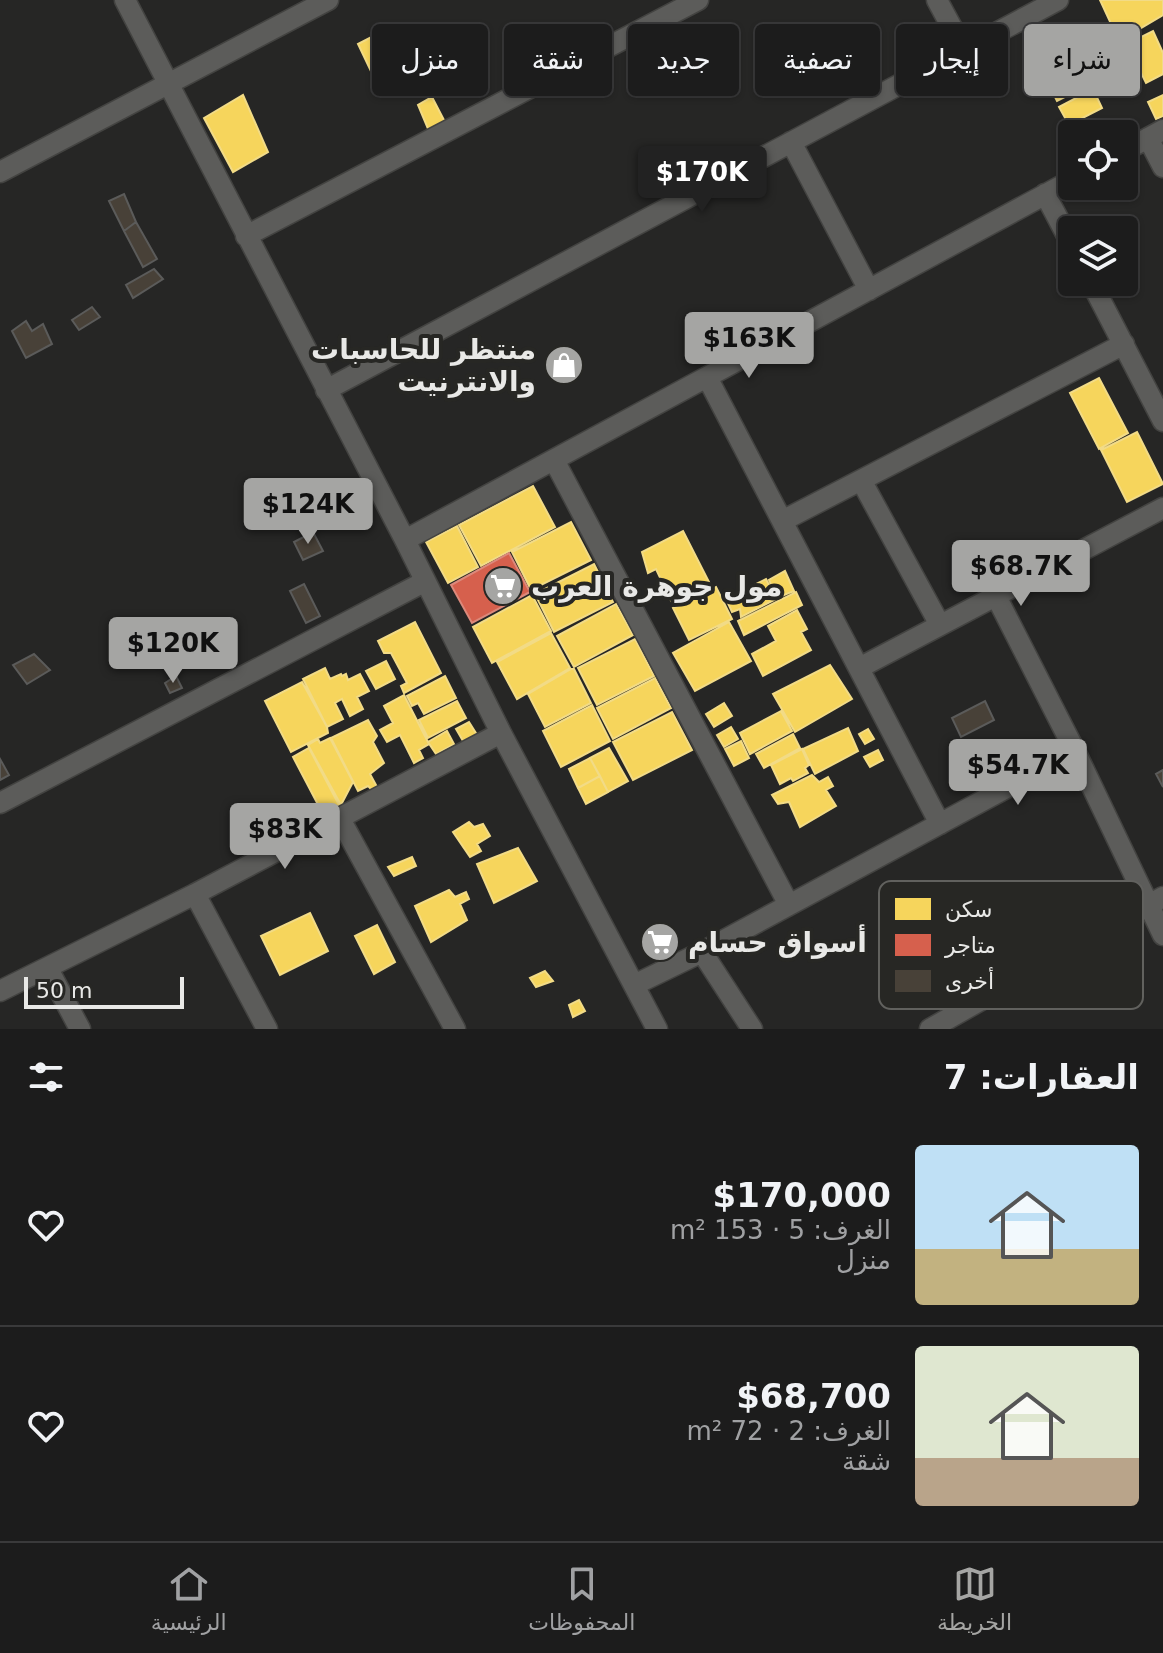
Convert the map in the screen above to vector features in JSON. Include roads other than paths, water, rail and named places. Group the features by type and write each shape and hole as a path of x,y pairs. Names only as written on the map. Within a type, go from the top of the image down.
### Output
{"street":[{"path":"125,0 405,540 501,733 657,1029"},
{"path":"0,172 328,0"},
{"path":"246,236 698,0"},
{"path":"937,0 950,24"},
{"path":"1008,27 1058,0"},
{"path":"326,390 896,86"},
{"path":"1155,134 1163,167"},
{"path":"791,142 869,290"},
{"path":"405,540 1058,187"},
{"path":"1045,194 1058,219"},
{"path":"1098,296 1163,421"},
{"path":"782,521 1124,344"},
{"path":"707,377 940,824"},
{"path":"554,460 789,905"},
{"path":"861,480 940,625"},
{"path":"859,668 1163,508"},
{"path":"0,803 424,582"},
{"path":"996,596 1156,902 1163,935"},
{"path":"0,991 195,894 501,733"},
{"path":"634,985 702,952 1075,751"},
{"path":"339,817 455,1029"},
{"path":"195,894 267,1029"},
{"path":"702,952 752,1029"},
{"path":"48,969 80,1029"},
{"path":"930,1029 966,1009"}],"place":[{"name":"منتظر للحاسبات والانترنيت","path":"564,365"},
{"name":"مول جوهرة العرب","path":"503,586"},
{"name":"أسواق حسام","path":"660,942"}]}
